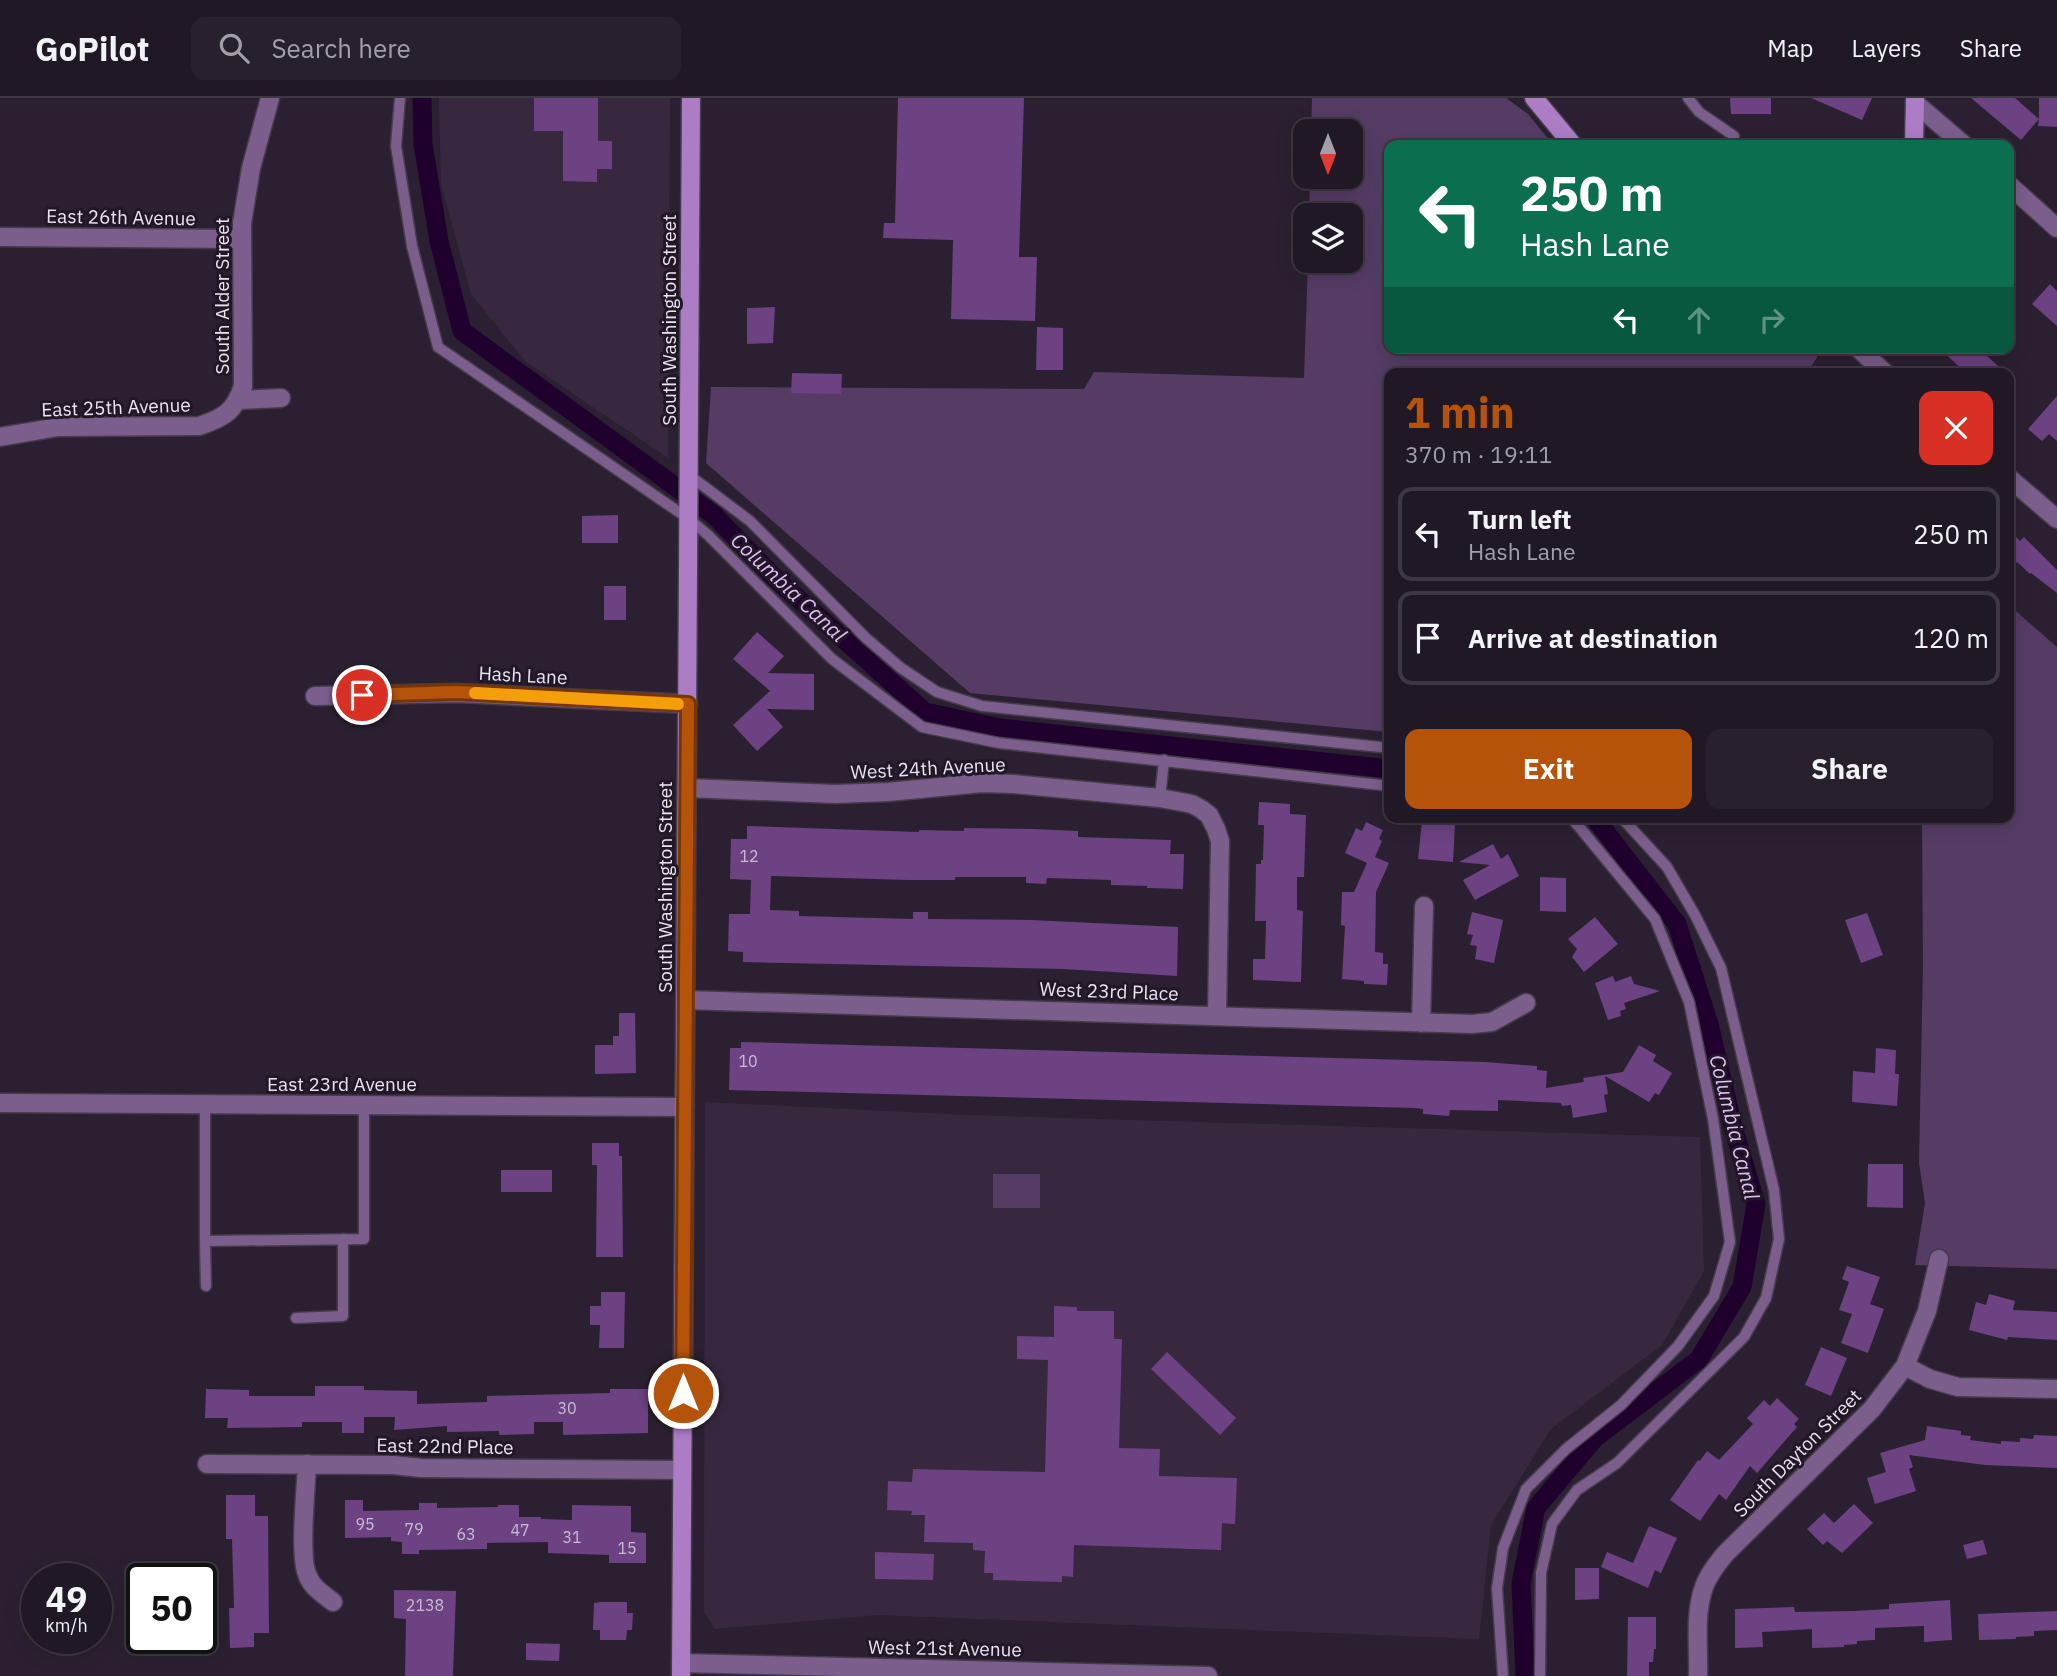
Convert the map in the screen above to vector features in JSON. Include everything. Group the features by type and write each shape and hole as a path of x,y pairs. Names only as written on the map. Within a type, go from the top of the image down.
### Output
{"main road":[{"name":"South Washington Street","path":"681,1669 691,98"},
{"path":"1534,98 1569,140"},
{"path":"1914,140 1915,100"}],"street":[{"name":"South Alder Street","path":"234,405 243,386 241,239 251,168 270,98"},
{"path":"1915,100 1959,140"},
{"path":"2014,189 2057,228"},
{"name":"East 26th Avenue","path":"0,237 241,239"},
{"path":"1864,354 1880,368"},
{"path":"234,405 281,398"},
{"name":"East 25th Avenue","path":"0,437 58,427 199,426 216,421 234,405"},
{"path":"2014,482 2057,519"},
{"name":"Hash Lane","path":"315,696 457,692 688,704"},
{"name":"West 24th Avenue","path":"687,788 835,794 982,783 1014,784 1160,798 1192,804 1209,815 1220,841 1217,1016"},
{"path":"1421,1023 1424,906"},
{"name":"West 23rd Place","path":"686,1000 1421,1023 1492,1022 1527,1003"},
{"name":"East 23rd Avenue","path":"0,1103 685,1107"},
{"name":"South Dayton Street","path":"1698,1676 1699,1613 1704,1588 1713,1570 1725,1554 1872,1409 1905,1366 1927,1311 1939,1259"},
{"path":"1905,1366 1930,1379 1958,1387 2057,1389"},
{"name":"East 22nd Place","path":"208,1464 682,1470"},
{"path":"307,1464 304,1554 307,1574 316,1588 333,1602"},
{"name":"West 21st Avenue","path":"681,1669 1209,1676"}],"lane":[{"path":"400,98 396,146 412,246 438,347 689,497 750,521 866,638 901,668 937,692 982,706 1384,746"},
{"path":"1688,98 1699,112 1734,136"},
{"path":"689,497 708,535 832,659 922,727 999,743 1384,785"},
{"path":"1160,798 1164,760"},
{"path":"1503,1676 1497,1588 1503,1548 1526,1489 1566,1449 1621,1405 1678,1346 1714,1296 1730,1242 1713,1119 1689,1002 1654,919 1575,823"},
{"path":"1541,1676 1541,1573 1552,1524 1577,1490 1617,1463 1744,1337 1766,1298 1779,1239 1774,1190 1721,968 1667,867 1627,823"},
{"path":"205,1105 206,1286"},
{"path":"205,1241 364,1238 364,1105"},
{"path":"296,1318 343,1316 343,1238"}],"shaded area":[{"path":"439,98 670,98 668,458 525,361 471,294 441,184"},
{"path":"1312,98 1506,98 1528,114 1549,140 1384,140 1384,354 1819,354 1810,368 1384,368 1384,732 970,693 706,463 711,387 1084,389 1094,372 1304,378 1308,273 1363,273 1363,203 1309,203 1310,189 1363,189 1363,119 1311,119"},
{"path":"2014,609 2057,647 2057,1269 1915,1265 1925,1203 1919,1163 1923,966 1922,823 2014,823"},
{"path":"705,1102 968,1115 1700,1137 1704,1271 1662,1345 1551,1429 1491,1525 1479,1639 877,1615 715,1629 704,1612"},
{"path":"993,1174 1040,1174 1040,1208 993,1208"}],"building":[{"path":"534,98 598,98 598,141 612,141 612,169 597,169 597,182 563,181 563,131 534,131"},
{"path":"898,98 1024,98 1019,257 1037,257 1035,321 951,319 953,240 883,238 884,223 895,223"},
{"path":"1730,98 1771,98 1771,114 1731,114"},
{"path":"1811,98 1872,98 1862,120"},
{"path":"1971,98 2015,98 2039,119 2021,140"},
{"path":"2039,98 2057,98 2057,127 2038,126"},
{"path":"2050,284 2057,291 2057,326 2032,304"},
{"path":"775,307 773,343 747,344 747,308"},
{"path":"1037,327 1063,328 1063,370 1036,370"},
{"path":"1945,354 1985,354 2000,368 1961,368"},
{"path":"792,373 842,374 841,394 791,393"},
{"path":"2057,396 2057,441 2049,434 2042,441 2028,429"},
{"path":"618,515 618,543 582,543 582,516"},
{"path":"2014,535 2020,541 2024,537 2057,570 2057,593 2030,574 2017,562 2014,565"},
{"path":"604,586 626,586 626,620 604,620"},
{"path":"757,632 784,656 768,673 814,674 814,710 767,709 783,727 757,751 733,725 770,691 733,659"},
{"path":"1259,802 1290,804 1290,814 1306,815 1304,877 1297,877 1297,910 1303,911 1301,982 1253,980 1253,959 1265,959 1266,921 1255,921 1256,864 1261,864 1263,860 1264,825 1258,825"},
{"path":"1366,822 1383,830 1379,839 1382,841 1375,857 1389,863 1376,892 1375,952 1383,953 1383,964 1388,964 1387,985 1342,979 1345,926 1341,925 1342,892 1354,892 1367,863 1345,853 1356,828 1362,831"},
{"path":"1422,823 1455,824 1453,862 1418,859"},
{"path":"747,826 919,832 964,831 964,828 1033,829 1078,831 1078,837 1171,840 1170,854 1184,854 1183,889 1111,885 1111,880 1047,878 1046,884 1026,883 1026,877 909,880 771,876 770,910 799,911 799,916 913,919 913,912 928,912 928,919 1031,920 1178,927 1177,976 1064,969 743,962 743,952 728,951 729,914 750,914 751,880 730,879 731,839 747,839"},
{"path":"1493,844 1501,859 1508,854 1519,876 1475,900 1463,880 1490,865 1459,862"},
{"path":"1540,877 1566,878 1566,912 1540,911"},
{"path":"1472,912 1503,920 1494,963 1475,959 1477,946 1470,945 1473,935 1467,934"},
{"path":"1867,913 1883,955 1861,963 1845,920"},
{"path":"1595,917 1618,944 1584,972 1572,957 1577,949 1568,939"},
{"path":"1613,976 1615,982 1631,976 1634,984 1660,991 1624,1003 1626,1009 1620,1011 1621,1016 1608,1020 1595,983"},
{"path":"619,1013 635,1013 636,1073 595,1074 595,1045 613,1045 613,1036 619,1036"},
{"path":"741,1042 1485,1062 1537,1066 1537,1070 1547,1071 1546,1088 1584,1082 1583,1078 1623,1072 1639,1045 1656,1055 1653,1061 1672,1073 1659,1095 1655,1093 1649,1102 1605,1076 1607,1112 1573,1118 1571,1105 1498,1100 1498,1111 1450,1110 1449,1116 1423,1114 1423,1109 1415,1108 729,1090 730,1048 741,1048"},
{"path":"1876,1048 1896,1050 1895,1074 1899,1074 1897,1106 1852,1102 1853,1071 1875,1073"},
{"path":"592,1143 619,1143 619,1156 622,1156 623,1257 596,1257 597,1165 592,1165"},
{"path":"1868,1164 1903,1164 1903,1208 1867,1207"},
{"path":"501,1170 552,1170 552,1192 501,1192"},
{"path":"1847,1266 1880,1277 1870,1304 1884,1309 1868,1353 1841,1343 1852,1314 1839,1310 1849,1282 1842,1279"},
{"path":"601,1292 625,1292 624,1348 599,1348 600,1325 590,1325 590,1306 601,1306"},
{"path":"1989,1294 2015,1301 2013,1310 2057,1312 2057,1340 2008,1337 2007,1340 1969,1330 1976,1302 1986,1305"},
{"path":"1054,1306 1077,1307 1077,1311 1114,1311 1114,1339 1122,1339 1119,1448 1160,1449 1159,1476 1237,1478 1235,1524 1222,1523 1221,1550 1074,1545 1073,1577 1062,1576 1062,1582 993,1580 993,1573 984,1573 985,1551 973,1550 973,1543 924,1542 925,1515 911,1515 912,1511 887,1510 888,1481 912,1482 913,1469 1045,1472 1048,1360 1017,1359 1017,1336 1054,1337"},
{"path":"1821,1347 1847,1358 1831,1396 1805,1385"},
{"path":"1167,1352 1236,1418 1220,1435 1151,1369"},
{"path":"315,1386 364,1386 364,1390 417,1391 417,1404 487,1402 487,1396 610,1393 610,1389 648,1389 648,1433 563,1435 563,1422 534,1422 534,1434 499,1435 499,1431 447,1432 447,1426 394,1430 395,1417 364,1417 364,1433 342,1433 342,1422 302,1422 302,1427 227,1428 228,1418 205,1418 206,1389 249,1390 249,1396 315,1396"},
{"path":"1777,1398 1799,1419 1794,1424 1797,1427 1757,1473 1750,1466 1726,1500 1719,1494 1700,1521 1670,1500 1707,1451 1719,1460 1753,1424 1747,1418 1764,1400 1770,1406"},
{"path":"1927,1426 1961,1431 1961,1435 1971,1436 1970,1440 2001,1444 2001,1441 2020,1442 2020,1438 2033,1439 2034,1435 2057,1436 2057,1468 1985,1465 1909,1455 1913,1467 1909,1469 1916,1491 1875,1504 1867,1478 1886,1472 1880,1453 1925,1440"},
{"path":"226,1495 255,1495 255,1516 268,1516 269,1633 254,1633 254,1647 230,1648 229,1608 234,1608 232,1539 226,1539"},
{"path":"345,1500 363,1500 363,1511 419,1510 419,1503 437,1503 437,1508 519,1505 519,1517 572,1520 572,1505 631,1506 631,1532 646,1533 646,1563 609,1563 609,1555 548,1553 548,1542 487,1543 487,1549 419,1550 419,1554 402,1554 402,1542 391,1541 391,1537 345,1538"},
{"path":"1854,1504 1873,1523 1842,1553 1827,1541 1823,1545 1807,1529 1824,1513 1834,1523"},
{"path":"1649,1526 1677,1538 1661,1573 1655,1570 1648,1588 1601,1567 1607,1552 1633,1563"},
{"path":"1983,1540 1987,1554 1967,1559 1963,1545"},
{"path":"875,1552 934,1554 933,1580 875,1579"},
{"path":"1575,1568 1599,1568 1599,1599 1575,1600"},
{"path":"394,1590 456,1591 453,1676 405,1676 406,1619 394,1618"},
{"path":"1950,1600 1952,1640 1924,1642 1924,1626 1875,1628 1875,1640 1857,1641 1857,1644 1844,1647 1812,1648 1812,1629 1762,1632 1763,1647 1735,1648 1735,1609 1794,1607 1795,1612 1854,1611 1889,1609 1889,1604"},
{"path":"627,1602 627,1613 633,1613 632,1630 627,1630 626,1640 600,1640 600,1630 593,1630 594,1603"},
{"path":"2057,1611 2057,1630 2034,1631 2034,1636 2016,1639 1979,1640 1978,1614"},
{"path":"1628,1617 1656,1617 1656,1649 1653,1662 1649,1662 1649,1676 1627,1676"},
{"path":"526,1643 560,1644 559,1661 526,1660"}],"waterway":[{"name":"Columbia Canal","path":"422,98 423,144 439,241 462,331 714,515 774,577 925,712 1000,728 1384,768"},
{"name":"Columbia Canal","path":"1525,1676 1521,1583 1536,1508 1595,1438 1699,1359 1742,1287 1756,1204 1733,1127 1709,1024 1677,924 1599,823"}],"slow traffic":[{"path":"475,693 678,704"}],"route":[{"path":"362,695 457,692 688,704 683,1393"}]}
